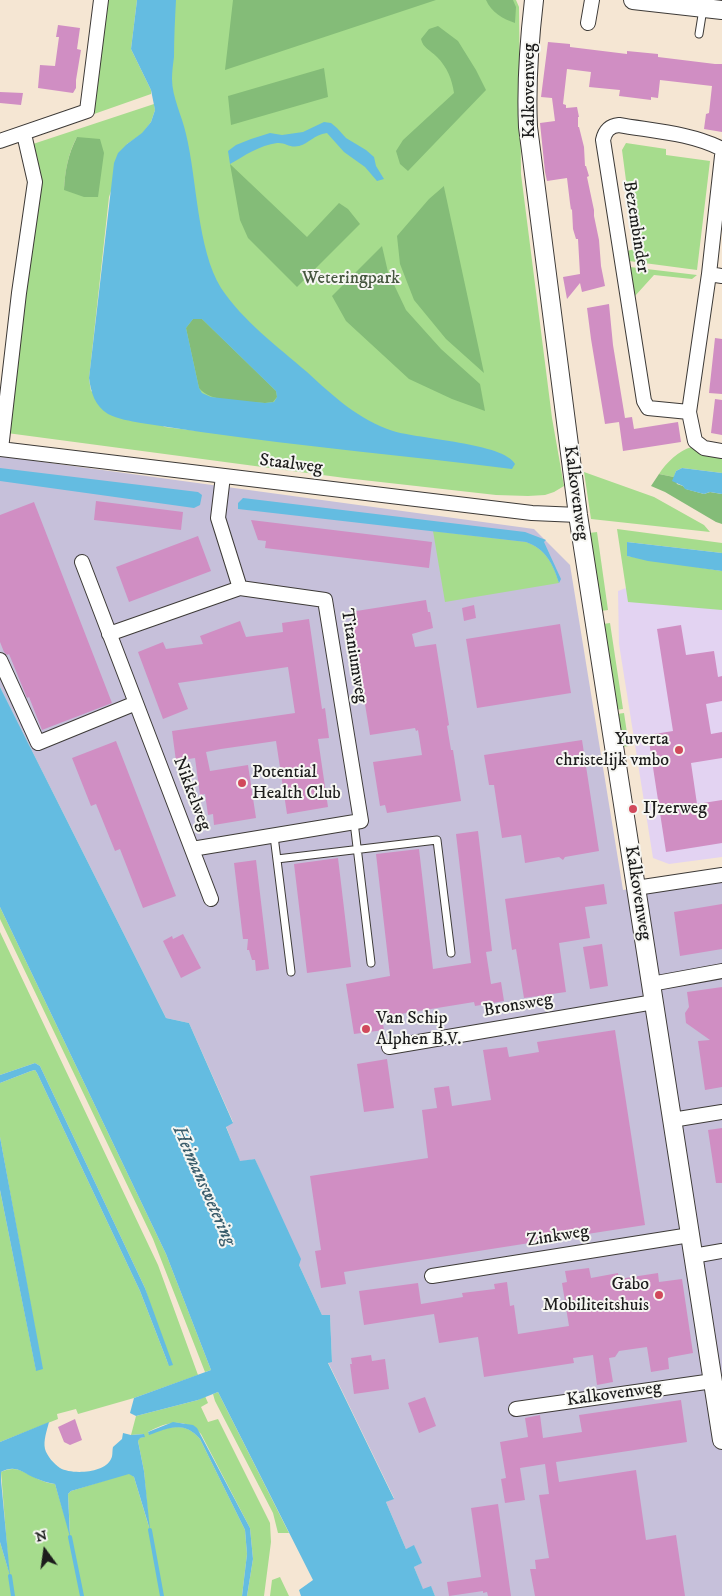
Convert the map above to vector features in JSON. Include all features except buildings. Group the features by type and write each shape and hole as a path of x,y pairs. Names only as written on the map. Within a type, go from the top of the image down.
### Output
{"street":[{"path":"0,141 87,112 101,0"},
{"name":"Kalkovenweg","path":"534,0 528,58 528,127 578,515 722,1440"},
{"path":"588,23 592,0"},
{"path":"633,0 703,4 722,10"},
{"name":"Bezembinder","path":"689,412 648,408 644,401 603,140 605,132 609,128 619,125 675,134 709,142 722,149"},
{"path":"1,449 19,293 35,182 24,134"},
{"path":"722,156 716,275 689,412 695,441 704,448 722,451"},
{"name":"Staalweg","path":"1,449 532,513 578,515"},
{"path":"110,634 240,588 218,518 223,476"},
{"name":"Nikkelweg","path":"82,562 211,899"},
{"name":"Titaniumweg","path":"240,588 325,600 361,821 354,822"},
{"path":"0,660 38,743 136,703"},
{"path":"192,849 354,822"},
{"path":"636,888 722,875"},
{"path":"651,984 722,971"},
{"name":"Bronsweg","path":"389,1047 654,1002"},
{"path":"672,1120 722,1112"},
{"name":"Zinkweg","path":"432,1276 690,1235"},
{"path":"693,1256 722,1251"},
{"name":"Kalkovenweg","path":"516,1409 713,1380"}],"lane":[{"path":"699,34 703,4"},
{"name":"Titaniumweg","path":"354,822 371,963"},
{"path":"274,836 290,972"},
{"path":"277,859 437,840 451,953"}],"shaded area":[{"name":"Heimanswetering","path":"0,456 534,529 570,565 623,890 722,875 722,1596 435,1596 431,1587 423,1590 414,1567 421,1563 414,1546 406,1549 386,1502 394,1498 328,1362 332,1362 330,1316 322,1315 255,1159 240,1162 226,1126 233,1122 189,1023 166,1018 0,687"},
{"name":"Yuverta christelijk vmbo","path":"634,585 722,596 722,857 669,864 653,858 619,644 618,591"}],"green space":[{"path":"108,0 137,0 131,49 151,90 151,94 94,114"},
{"name":"Weteringpark","path":"166,0 516,0 519,7 521,174 552,418 564,486 545,495 496,495 345,478 7,433 39,170 33,144 154,104 155,110 151,122 142,134 127,144 109,197 89,379 91,391 165,427 198,431 181,366","holes":["77,137 64,190 71,150"]},
{"path":"233,0 436,0 225,70"},
{"path":"486,0 513,0 516,7 515,23 498,14"},
{"path":"438,26 458,41 486,90 408,171 400,164 396,151 403,140 454,93 446,69 441,61 425,47 421,39 429,29"},
{"path":"324,68 328,97 231,125 228,96"},
{"path":"77,137 100,139 104,153 98,197 84,197 64,190 71,150"},
{"path":"626,143 666,149 666,155 710,161 697,270 629,261 627,251 635,249 622,150"},
{"path":"230,164 307,237 339,203 348,209 360,224 297,287 248,238 240,220"},
{"path":"444,186 484,373 446,339 414,300 400,264 397,236 429,199"},
{"path":"382,246 388,272 406,310 441,349 480,384 485,411 452,399 409,379 346,321 332,296"},
{"path":"630,267 697,275 692,279 654,275 635,296"},
{"path":"193,319 202,319 276,391 277,397 273,402 220,399 204,393 199,388 186,328"},
{"path":"692,447 698,452 722,455 722,473 682,468 676,471 674,477 659,474 673,457"},
{"path":"584,472 654,497 704,525 710,532 591,519"},
{"path":"659,474 674,477 677,484 686,489 704,494 710,492 722,494 722,524 651,486"},
{"path":"617,529 722,543 722,553 627,542 627,556 722,571 722,610 628,602"},
{"path":"433,531 526,542 544,553 559,583 445,602"},
{"path":"597,532 608,610 601,611 589,533"},
{"path":"610,623 623,709 616,710 603,624"},
{"path":"624,713 629,746 622,747 617,714"},
{"path":"0,907 166,1254 211,1370 205,1372 153,1239 0,919"},
{"path":"0,932 158,1265 198,1375 134,1398 78,1414 76,1409 57,1414 58,1419 0,1442 0,1190 36,1370 42,1368 0,1137 0,1083 31,1071 35,1070 37,1073 140,1291 169,1366 145,1288 40,1066 35,1063 0,1075"},
{"path":"218,1392 289,1533 278,1533 273,1513 215,1401 213,1394"},
{"path":"205,1396 208,1403 201,1407 208,1422 218,1419 270,1523 271,1542 264,1596 247,1596 253,1559 250,1528 201,1434 188,1425 175,1423 148,1432 149,1434 169,1428 182,1427 194,1433 200,1439 245,1530 247,1554 242,1596 0,1596 0,1542 9,1572 1,1472 13,1469 23,1471 44,1482 55,1484 70,1534 68,1494 71,1491 129,1473 134,1477 149,1527 144,1471 138,1441 139,1438 144,1437 143,1434 131,1435 136,1416 198,1400"},
{"path":"280,1577 289,1596 270,1596 272,1580"}],"water":[{"path":"137,0 176,0 172,86 190,152 202,234 207,254 221,288 230,300 261,333 337,398 369,421 405,434 478,446 495,451 508,457 515,464 512,469 279,442 141,423 112,416 100,407 92,394 89,378 114,163 118,153 142,133 151,122 155,110 151,90 131,49","holes":["193,319 202,319 276,391 277,397 274,402 265,403 211,397 202,393 199,388 186,328"]},
{"path":"324,122 331,123 346,138 374,157 376,166 384,179 377,181 365,167 344,152 327,133 318,135 299,146 280,143 264,146 230,164 228,151 236,145 270,133 282,135 303,132"},
{"path":"0,468 198,492 202,495 200,505 194,508 0,481"},
{"path":"682,468 722,473 722,494 710,492 704,494 685,489 683,486 672,481 676,471"},
{"path":"243,498 525,532 546,540 544,542 561,579 559,583 544,553 526,542 238,509 238,503"},
{"path":"627,542 722,553 722,571 648,561 627,556"},
{"path":"0,687 166,1018 189,1023 233,1123 226,1127 240,1161 255,1159 301,1259 299,1265 322,1315 330,1315 332,1362 328,1363 394,1499 386,1502 406,1549 414,1545 422,1563 414,1567 423,1589 431,1586 435,1596 301,1596 299,1590 313,1580 218,1392 198,1400 136,1416 130,1413 134,1398 211,1370 166,1254 0,907"},
{"path":"35,1063 40,1066 145,1288 173,1365 169,1366 140,1291 37,1073 35,1070 31,1071 0,1083 0,1075"},
{"path":"0,1137 43,1369 36,1371 0,1190"},
{"path":"49,1422 44,1443 46,1452 51,1460 60,1468 72,1472 95,1470 108,1464 112,1458 113,1447 122,1439 123,1433 131,1435 144,1434 145,1437 140,1438 138,1441 144,1471 150,1530 134,1477 129,1474 71,1491 68,1494 70,1537 55,1484 40,1480 18,1470 6,1470 1,1472 1,1480 10,1576 0,1542 0,1442"},
{"path":"173,1422 193,1425 197,1428 250,1528 253,1559 247,1596 242,1596 247,1554 245,1530 200,1439 188,1429 176,1427 149,1435 148,1432"}],"waterway":[{"path":"150,1530 162,1596"},
{"path":"70,1537 82,1596"},
{"path":"10,1576 13,1596"}],"place":[{"name":"Yuverta christelijk vmbo","path":"679,750"},
{"name":"Potential Health Club","path":"242,783"},
{"name":"IJzerweg","path":"633,809"},
{"name":"Van Schip Alphen B.V.","path":"366,1029"},
{"name":"Gabo Mobiliteitshuis","path":"659,1295"}]}
